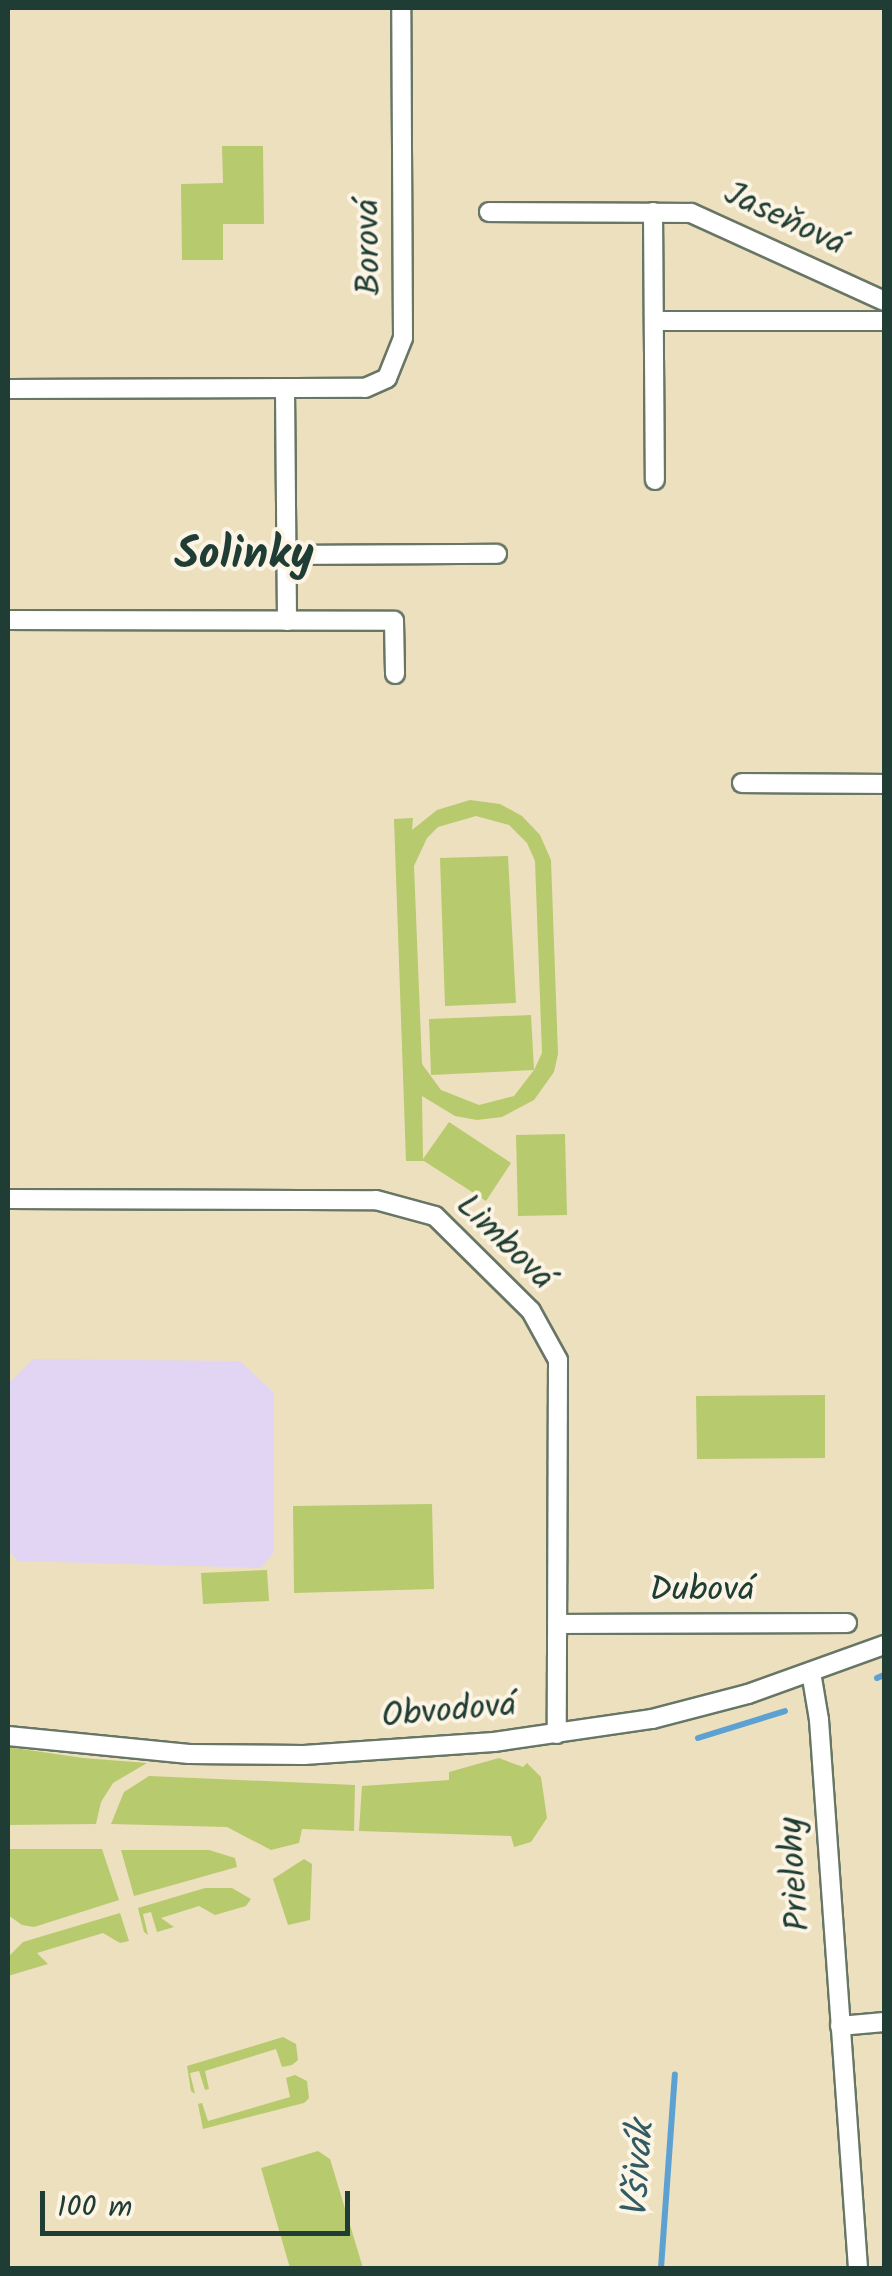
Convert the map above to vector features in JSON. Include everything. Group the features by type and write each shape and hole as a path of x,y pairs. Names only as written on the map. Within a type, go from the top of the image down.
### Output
{"street":[{"name":"Borová","path":"8,390 366,388 387,378 403,338 401,8"},
{"name":"Jaseňová","path":"489,212 691,212 884,301"},
{"path":"653,212 655,480"},
{"path":"654,321 884,322"},
{"path":"285,389 288,621"},
{"path":"287,555 497,554"},
{"path":"8,620 394,620 395,674"},
{"path":"742,783 884,784"},
{"name":"Limbová","path":"8,1199 376,1200 435,1216 531,1311 558,1360 556,1734"},
{"name":"Dubová","path":"558,1624 846,1623"},
{"name":"Obvodová","path":"8,1736 190,1754 304,1755 556,1734 652,1719 811,1672 884,1645"},
{"name":"Prielohy","path":"811,1672 819,1720 858,2268"},
{"path":"840,2026 884,2022"}],"shaded area":[{"path":"33,1359 240,1361 274,1393 274,1552 261,1568 18,1561 8,1550 8,1384"}],"green space":[{"path":"222,146 263,146 264,224 223,224 223,260 182,260 181,184 223,183"},
{"path":"470,800 500,804 522,816 540,835 551,860 558,1054 554,1072 534,1100 502,1117 477,1120 455,1116 422,1096 423,1159 449,1122 511,1163 486,1201 424,1161 406,1161 394,819 413,818 412,830 437,810","holes":["476,816 509,825 527,843 535,861 542,1053 514,1096 479,1105 441,1090 422,1064 414,866 427,838 438,827"]},
{"path":"508,856 516,1003 445,1006 440,858"},
{"path":"531,1015 534,1070 431,1075 429,1019"},
{"path":"565,1134 567,1215 518,1216 516,1135"},
{"path":"825,1395 825,1458 697,1459 696,1396"},
{"path":"432,1504 434,1589 294,1593 293,1506"},
{"path":"267,1570 269,1601 203,1604 201,1573"},
{"path":"8,1747 147,1763 113,1783 101,1802 96,1824 8,1825"},
{"path":"499,1758 523,1767 527,1763 541,1777 547,1818 531,1842 514,1847 511,1836 359,1831 362,1786 449,1780 449,1772"},
{"path":"149,1776 355,1785 354,1831 302,1829 299,1843 271,1850 227,1827 111,1824 124,1792"},
{"path":"8,1849 102,1849 119,1900 34,1927 22,1925 8,1915"},
{"path":"121,1850 209,1850 235,1858 237,1867 134,1896"},
{"path":"304,1859 312,1864 310,1920 288,1925 273,1879"},
{"path":"205,1888 232,1888 251,1899 246,1906 215,1915 199,1906 161,1918 174,1927 157,1932 151,1912 143,1914 148,1935 144,1932 138,1908"},
{"path":"120,1913 129,1941 120,1943 103,1933 37,1953 48,1964 8,1976 8,1957 23,1942"},
{"path":"283,2037 296,2044 298,2060 292,2065 282,2067 276,2049 205,2071 209,2089 205,2090 199,2071 190,2073 195,2094 191,2091 187,2066"},
{"path":"295,2075 307,2081 309,2098 304,2103 203,2129 198,2104 202,2103 208,2121 290,2097 286,2078"},
{"path":"318,2151 330,2159 363,2268 290,2268 261,2168"}],"waterway":[{"path":"877,1678 884,1675"},
{"path":"698,1738 785,1711"},
{"name":"Všivák","path":"661,2268 675,2075"}],"district":[{"name":"Solinky","path":"244,557"}]}
